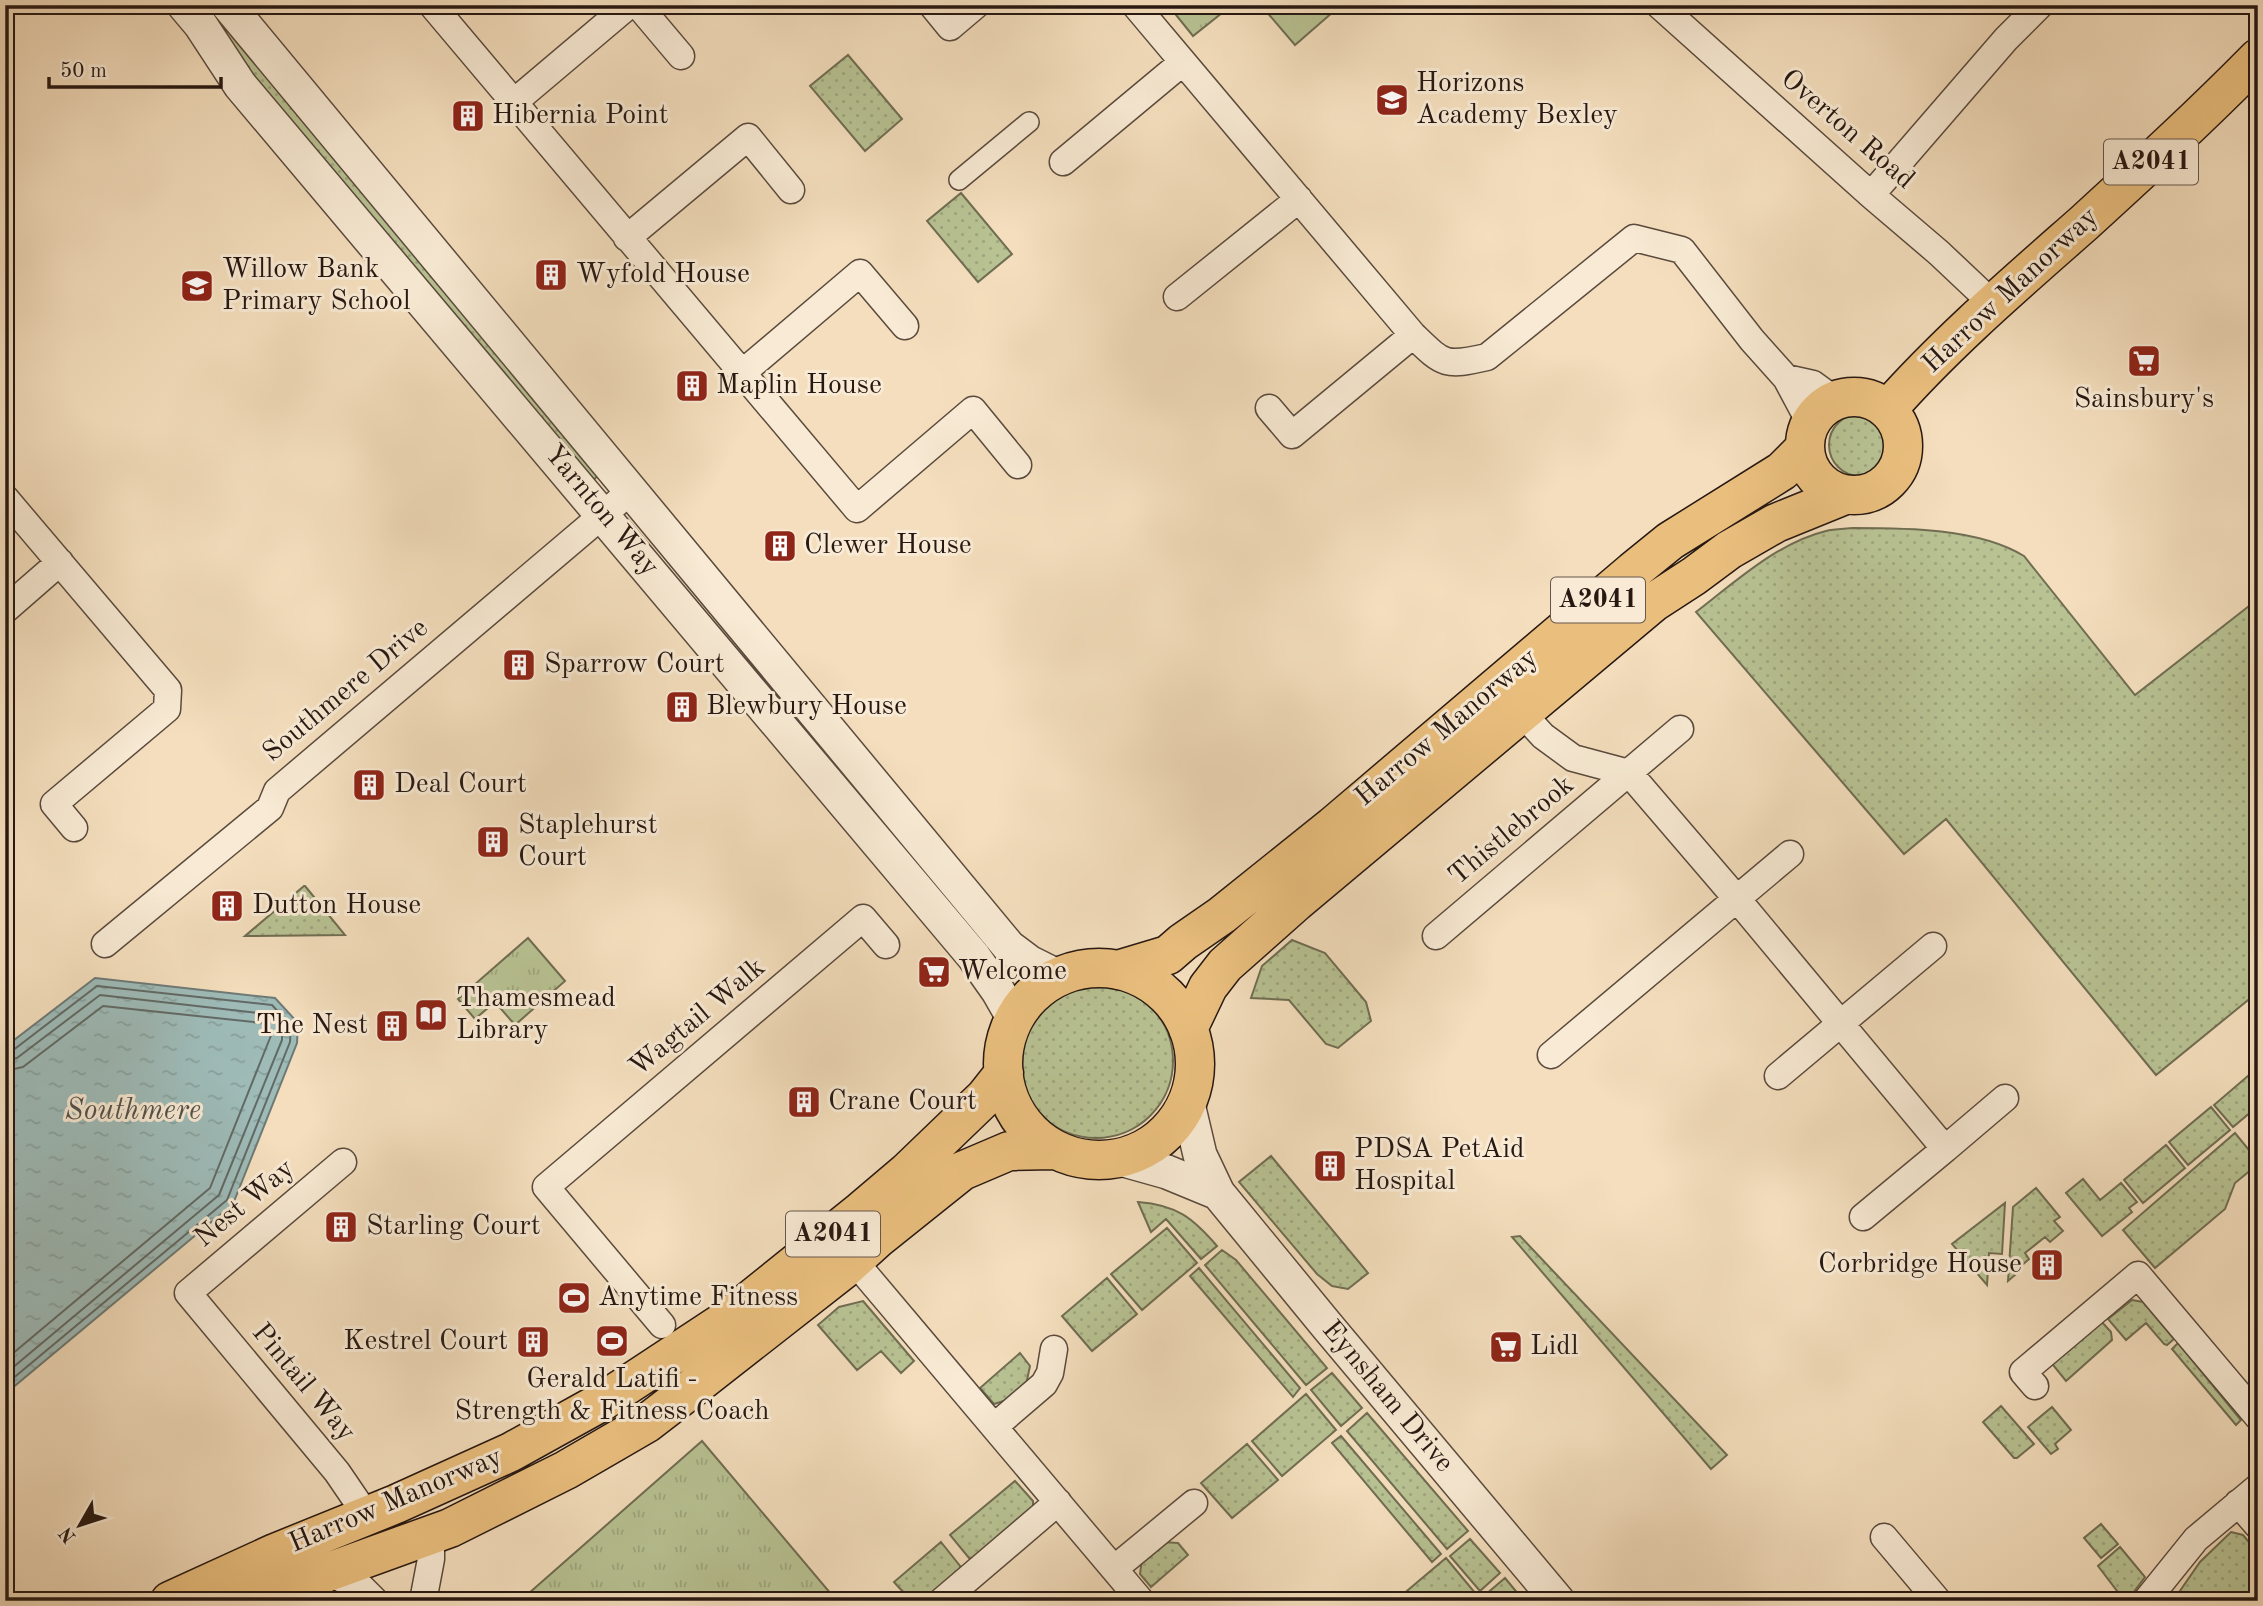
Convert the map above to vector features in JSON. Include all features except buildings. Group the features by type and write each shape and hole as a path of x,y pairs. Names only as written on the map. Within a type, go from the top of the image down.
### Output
{"main road":[{"name":"Harrow Manorway","path":"1887,410 1942,352 2151,162 2258,58"},
{"path":"1847,397 1876,402 1887,410 1901,435 1903,449 1893,476 1874,491 1863,495 1845,495 1820,483 1809,469 1816,424 1847,397"},
{"name":"Harrow Manorway","path":"1118,970 1168,955 1222,915 1333,826 1638,566 1670,541 1782,471 1816,424"},
{"name":"Harrow Manorway","path":"1188,1029 1208,987 1225,965 1296,902 1654,602 1729,550 1776,523 1845,495"},
{"name":"A2041","path":"1080,969 1118,970 1142,979 1162,992 1188,1029 1193,1050 1194,1077 1188,1104 1163,1133 1136,1151 1117,1158 1097,1160 1052,1150 1037,1139 1017,1114 1008,1094 1004,1073 1006,1044 1014,1019 1028,1000 1058,976 1080,969"},
{"name":"Harrow Manorway","path":"269,1580 367,1516 511,1452 564,1424 723,1322 906,1172 985,1097 1004,1073"},
{"name":"Harrow Manorway","path":"170,1601 269,1580 326,1572 431,1536 566,1470 646,1423 854,1261 962,1171 1009,1151 1052,1150"}],"street":[{"name":"Yarnton Way","path":"184,5 200,24 240,85 604,514 974,957 999,991 1014,1019"},
{"name":"Yarnton Way","path":"228,5 1009,947 1029,962 1058,976"},
{"path":"432,5 857,509 973,411 1017,465"},
{"path":"513,103 629,5"},
{"path":"638,5 681,56"},
{"path":"932,5 950,27 976,5"},
{"path":"1135,5 1413,335 1439,360 1462,363 1487,357 1634,239 1682,250 1752,340 1786,378 1813,384 1816,424"},
{"name":"Overton Road","path":"1659,5 1993,304"},
{"path":"1871,195 2006,39 2040,5"},
{"path":"1063,162 1183,62"},
{"path":"959,180 1029,122"},
{"path":"627,238 748,138 792,190"},
{"path":"1177,297 1299,199"},
{"path":"741,374 860,273 905,326"},
{"path":"1269,408 1292,435 1413,335"},
{"name":"Southmere Drive","path":"105,944 270,808 277,790 632,490"},
{"path":"5,498 168,690 167,709 54,804 74,828"},
{"path":"5,610 60,562"},
{"name":"Thistlebrook","path":"1522,713 1543,736 1573,758 1629,773"},
{"name":"Thistlebrook","path":"1436,936 1680,729"},
{"path":"1629,773 1945,1149"},
{"path":"1551,1055 1790,854"},
{"name":"Wagtail Walk","path":"662,1325 546,1187 863,918 886,944"},
{"path":"1778,1076 1933,946"},
{"path":"1863,1217 2005,1098"},
{"name":"Eynsham Drive","path":"1188,1104 1200,1155 1218,1193 1558,1601"},
{"name":"Eynsham Drive","path":"1117,1158 1167,1172 1218,1193"},
{"name":"Nest Way","path":"188,1293 343,1162"},
{"path":"854,1261 1141,1601"},
{"path":"2035,1386 2023,1372 2138,1275 2258,1417"},
{"name":"Pintail Way","path":"188,1293 337,1472 367,1516"},
{"path":"995,1426 1044,1384 1050,1373 1054,1349"},
{"path":"2146,1601 2189,1547 2248,1495 2258,1526"},
{"path":"942,1601 1058,1502"},
{"path":"1114,1569 1194,1503"},
{"name":"Harrow Manorway","path":"423,1601 431,1559 431,1536"},
{"path":"1884,1537 1938,1601"},
{"name":"Harrow Manorway","path":"326,1572 361,1587 375,1601"}],"green space":[{"path":"190,5 212,5 599,475 592,481"},
{"path":"1168,5 1232,5 1193,36"},
{"path":"1271,5 1341,5 1295,45 1265,10"},
{"path":"848,55 902,119 865,151 810,86"},
{"path":"961,193 1012,254 978,282 927,221"},
{"path":"1854,414 1866,414 1882,423 1889,433 1889,457 1882,467 1866,476 1854,476 1843,471 1834,462 1829,451 1829,439 1834,428 1843,419"},
{"path":"1853,528 1918,529 1964,535 2006,547 2024,556 2135,695 2258,599 2258,992 2156,1075 1946,819 1904,854 1696,612 1757,565 1790,544 1826,531"},
{"path":"304,886 345,935 245,936"},
{"path":"528,938 565,981 515,1025 495,1002 475,1019 458,999"},
{"path":"1292,940 1325,953 1366,1002 1371,1021 1338,1048 1326,1044 1289,1000 1251,998 1262,966"},
{"path":"1096,984 1126,990 1151,1006 1167,1031 1173,1061 1167,1091 1151,1116 1126,1132 1096,1138 1066,1132 1041,1116 1025,1091 1019,1061 1025,1031 1041,1006 1066,990"},
{"path":"2256,1069 2258,1106 2233,1127 2214,1105"},
{"path":"2211,1107 2230,1130 2188,1165 2169,1142"},
{"path":"2235,1133 2258,1164 2235,1183 2225,1209 2155,1268 2123,1230"},
{"path":"2166,1145 2185,1168 2143,1203 2124,1180"},
{"path":"1271,1156 1368,1273 1348,1289 1332,1286 1317,1274 1239,1182"},
{"path":"2083,1179 2100,1200 2121,1183 2137,1202 2129,1208 2132,1212 2102,1236 2066,1193"},
{"path":"2036,1188 2060,1217 2054,1221 2063,1231 2050,1242 2045,1237 2025,1253 2029,1259 2008,1281 2013,1207"},
{"path":"1138,1202 1163,1206 1183,1215 1217,1246 1201,1259 1166,1219 1151,1232"},
{"path":"2005,1203 2002,1254 1989,1253 1987,1285 1952,1244"},
{"path":"1167,1228 1197,1263 1142,1310 1111,1274"},
{"path":"1520,1236 1727,1455 1711,1469 1512,1237"},
{"path":"1222,1250 1236,1260 1327,1368 1306,1385 1205,1265"},
{"path":"1199,1268 1300,1388 1293,1397 1190,1276"},
{"path":"1107,1278 1137,1314 1092,1351 1062,1316"},
{"path":"2132,1300 2143,1302 2174,1339 2167,1345 2164,1344 2146,1323 2126,1340 2108,1319"},
{"path":"863,1301 914,1361 901,1373 881,1351 857,1370 818,1325 839,1307"},
{"path":"2100,1320 2111,1332 2112,1340 2066,1381 2049,1360"},
{"path":"2178,1343 2241,1420 2236,1425 2172,1349"},
{"path":"1020,1353 1030,1366 1026,1385 1010,1399 994,1404 980,1388"},
{"path":"1332,1373 1362,1408 1341,1426 1311,1390"},
{"path":"1306,1394 1336,1430 1282,1476 1252,1441"},
{"path":"2001,1406 2034,1444 2017,1458 2014,1458 1983,1422"},
{"path":"2052,1407 2071,1430 2055,1444 2058,1449 2051,1454 2028,1427"},
{"path":"1367,1413 1468,1531 1447,1549 1347,1431"},
{"path":"1341,1436 1441,1554 1432,1562 1332,1443"},
{"path":"702,1441 837,1601 520,1601"},
{"path":"1247,1444 1278,1480 1232,1518 1201,1483"},
{"path":"1015,1481 1033,1501 1033,1510 979,1559 969,1558 950,1535"},
{"path":"2101,1524 2118,1544 2101,1558 2084,1538"},
{"path":"2231,1532 2243,1535 2258,1553 2258,1600 2254,1596 2249,1601 2173,1601 2200,1562"},
{"path":"1470,1539 1500,1573 1480,1591 1450,1556"},
{"path":"941,1542 961,1571 931,1600 910,1597 894,1582"},
{"path":"1163,1542 1178,1543 1188,1555 1151,1587 1140,1574 1142,1559"},
{"path":"2120,1547 2145,1577 2127,1601 2106,1601 2117,1591 2098,1566"},
{"path":"1446,1558 1476,1594 1469,1601 1395,1601"},
{"path":"1505,1578 1524,1601 1478,1601"}],"water":[{"name":"Southmere","path":"95,978 275,998 298,1023 297,1043 233,1204 5,1394 5,1047"}],"place":[{"name":"Horizons Academy Bexley","path":"1392,100"},
{"name":"Hibernia Point","path":"468,116"},
{"name":"Wyfold House","path":"551,275"},
{"name":"Willow Bank Primary School","path":"197,286"},
{"name":"Sainsbury's","path":"2144,361"},
{"name":"Maplin House","path":"692,386"},
{"name":"Clewer House","path":"780,546"},
{"name":"Sparrow Court","path":"519,665"},
{"name":"Blewbury House","path":"682,707"},
{"name":"Deal Court","path":"369,785"},
{"name":"Staplehurst Court","path":"493,842"},
{"name":"Dutton House","path":"227,906"},
{"name":"Welcome","path":"934,972"},
{"name":"Thamesmead Library","path":"431,1015"},
{"name":"The Nest","path":"392,1026"},
{"name":"Crane Court","path":"804,1102"},
{"name":"PDSA PetAid Hospital","path":"1330,1166"},
{"name":"Starling Court","path":"341,1227"},
{"name":"Corbridge House","path":"2047,1265"},
{"name":"Anytime Fitness","path":"574,1298"},
{"name":"Gerald Latifi - Strength & Fitness Coach","path":"612,1341"},
{"name":"Kestrel Court","path":"533,1342"},
{"name":"Lidl","path":"1506,1347"}]}
